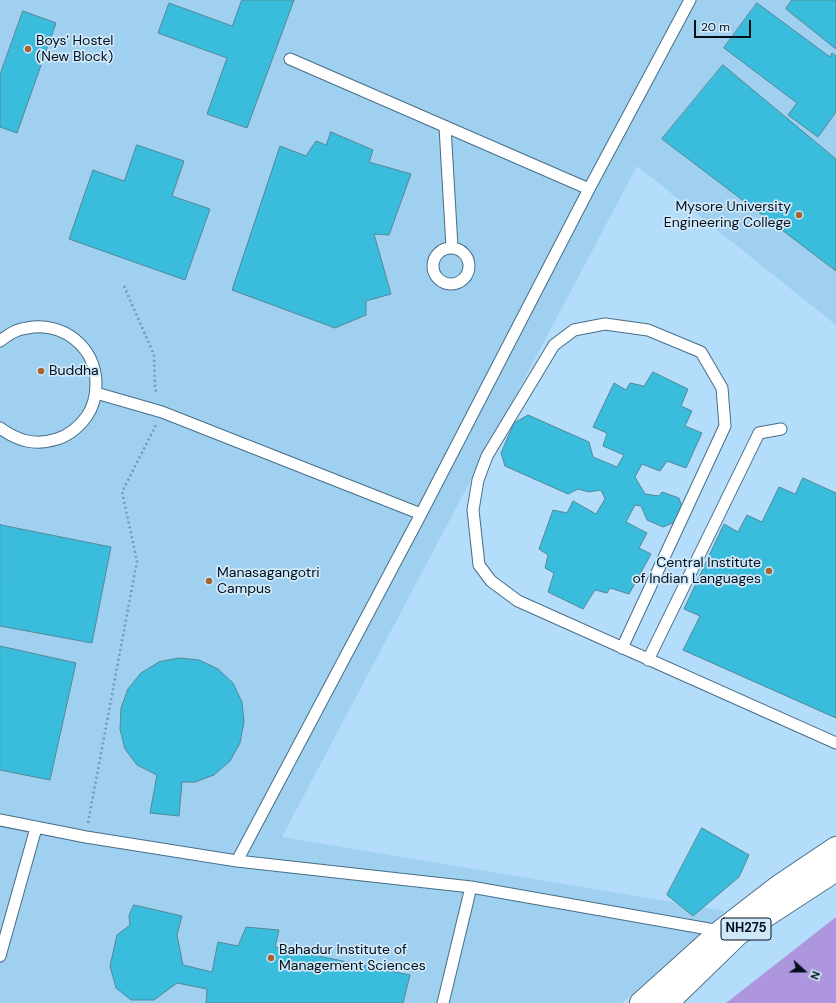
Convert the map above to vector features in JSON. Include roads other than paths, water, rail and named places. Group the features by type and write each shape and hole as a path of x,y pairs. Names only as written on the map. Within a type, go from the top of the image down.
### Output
{"main road":[{"path":"641,1003 729,933 778,887 836,848"},
{"name":"NH275","path":"666,1003 729,933 836,870"}],"lane":[{"path":"236,861 421,514 589,189 690,0"},
{"path":"290,59 589,189"},
{"path":"445,127 452,247"},
{"path":"622,648 725,426 722,388 701,352 648,330 605,324 574,330 554,345 487,456 478,480 473,510 479,565 492,581 518,601 648,660 836,743"},
{"path":"0,342 10,333 26,328 42,326 57,329 72,336 84,347 92,361 96,376 96,393 91,410 80,425 65,436 47,442 29,442 12,436 0,428"},
{"path":"96,393 162,412 421,514"},
{"path":"648,660 759,433 781,429"},
{"path":"0,820 86,837 236,861 471,887 729,933"},
{"path":"0,956 36,828"},
{"path":"443,1003 471,887"}],"place":[{"name":"Boys' Hostel (New Block)","path":"28,49"},
{"name":"Mysore University Engineering College","path":"799,215"},
{"name":"Buddha","path":"41,371"},
{"name":"Central Institute of Indian Languages","path":"769,571"},
{"name":"Manasagangotri Campus","path":"209,581"},
{"name":"Bahadur Institute of Management Sciences","path":"271,958"}]}
